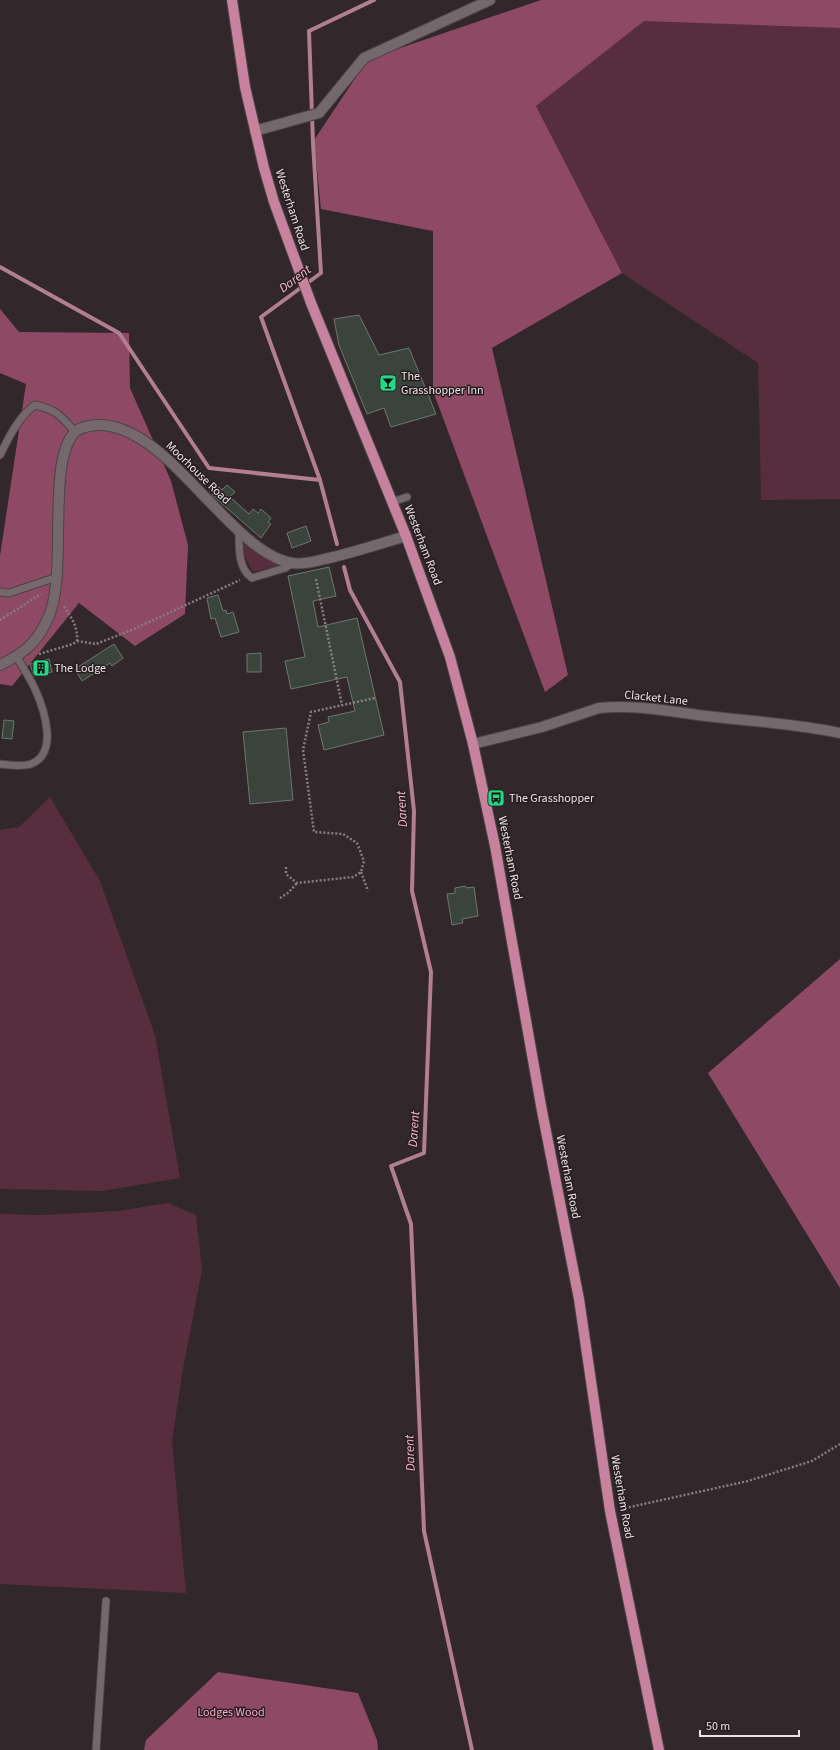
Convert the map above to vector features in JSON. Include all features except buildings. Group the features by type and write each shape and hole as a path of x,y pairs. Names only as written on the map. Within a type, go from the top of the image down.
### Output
{"main road":[{"name":"Westerham Road","path":"232,0 240,60 255,131 274,202 301,277 406,536 450,657 474,744 495,846 542,1111 579,1299 610,1511 659,1750"}],"street":[{"path":"255,131 319,113 364,58 490,0"},
{"name":"Moorhouse Road","path":"75,432 86,426 101,425 118,429 141,439 166,456 239,532 275,557 293,563 306,563 337,557 406,536"},
{"path":"0,665 17,657 28,648 37,637 49,616 57,580 60,472 66,446 75,432"},
{"name":"Clacket Lane","path":"474,744 542,726 599,708 608,707 779,723 840,733"}],"lane":[{"path":"0,455 23,416 35,405 45,407 59,413 75,432"},
{"path":"392,502 407,497"},
{"path":"239,532 239,545 243,570 252,578 285,568 293,563"},
{"path":"0,592 9,593 57,580"},
{"path":"0,764 20,766 36,761 42,754 48,738 45,717 36,689 17,657"},
{"path":"96,1750 106,1601"}],"path":[{"path":"17,657 28,657 73,644 77,641 96,644 191,604 248,575"},
{"path":"316,579 342,705"},
{"path":"0,620 57,580"},
{"path":"54,598 63,604 75,622 78,633 77,641"},
{"path":"368,891 361,872 364,861 357,843 343,834 314,832 303,750 311,712 374,698"},
{"path":"286,867 286,874 297,883"},
{"path":"280,898 288,893 297,883 353,876 361,872"},
{"path":"610,1511 748,1481 812,1461 840,1444"}],"shaded area":[{"path":"644,20 840,28 840,499 761,500 758,363 622,273 536,106"},
{"path":"243,545 246,545 281,565 253,572 242,551"},
{"path":"50,797 100,881 155,1035 180,1178 102,1191 0,1189 0,830 19,827"},
{"path":"168,1203 196,1215 202,1270 182,1374 172,1441 186,1593 0,1584 0,1214 41,1215 118,1211"}],"green space":[{"path":"541,0 840,0 840,28 644,21 536,106 622,273 492,348 568,675 545,692 433,391 433,231 321,209 314,140 368,59"},
{"path":"0,309 19,332 129,333 130,388 171,481 188,545 185,614 135,646 79,603 12,686 0,684 0,556 26,384 0,373"},
{"path":"840,959 840,1288 708,1073"},
{"name":"Lodges Wood","path":"218,1672 358,1693 377,1740 378,1750 144,1750 146,1740"}],"waterway":[{"name":"Darent","path":"337,544 320,480 261,317 321,273 313,143 309,31 374,0"},
{"path":"0,267 119,333 209,468 320,480"},
{"name":"Darent","path":"344,567 350,590 400,682 414,811 412,891 431,972 424,1153 391,1166 411,1224 424,1531 472,1750"}],"place":[{"name":"The Grasshopper Inn","path":"388,383"},
{"name":"The Lodge","path":"41,668"},
{"name":"The Grasshopper","path":"496,798"}]}
